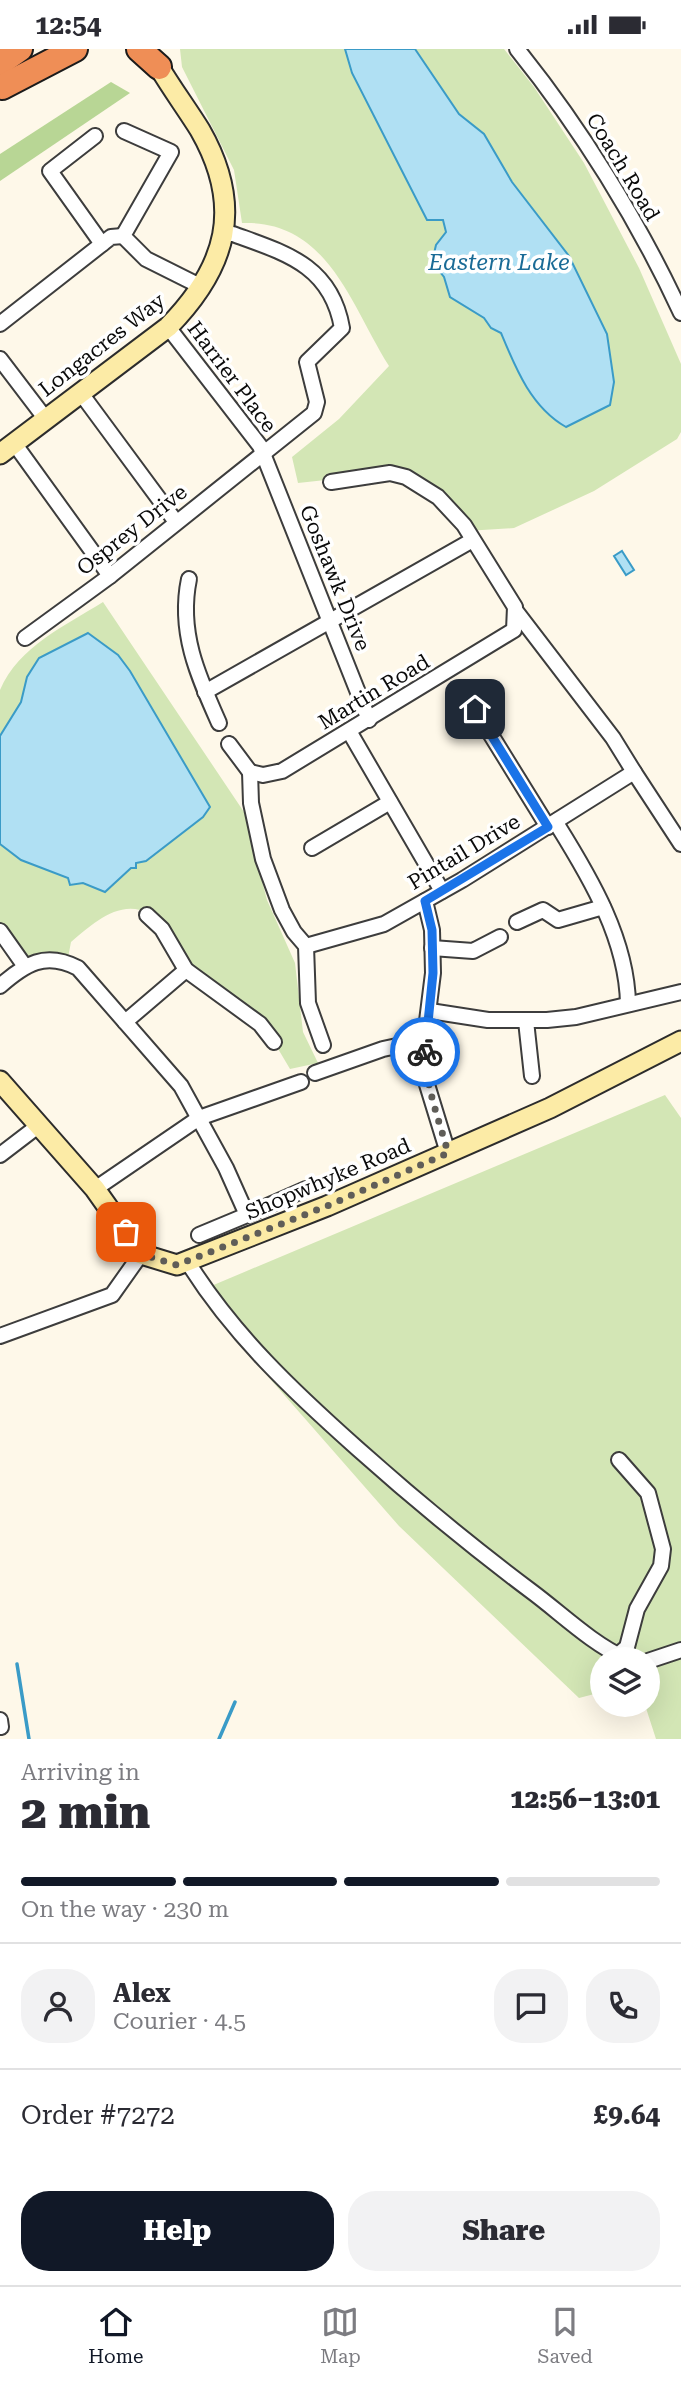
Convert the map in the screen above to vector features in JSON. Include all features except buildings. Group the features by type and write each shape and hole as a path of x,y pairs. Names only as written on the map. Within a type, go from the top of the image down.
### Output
{"highway":[{"path":"1,79 20,49"},
{"path":"1,79 59,49"},
{"path":"1,79 75,49"},
{"path":"139,49 158,58"}],"main road":[{"name":"Longacres Way","path":"7,449 168,327 215,267 224,234 223,204 216,166 200,130 158,58"},
{"name":"Shopwhyke Road","path":"141,1254 177,1265 327,1206 550,1108 681,1041"},
{"path":"0,1081 95,1189 141,1254"}],"street":[{"name":"Coach Road","path":"517,49 558,100 587,144 681,313"},
{"path":"123,236 171,152 124,131"},
{"path":"95,136 50,171 102,244"},
{"name":"Osprey Drive","path":"25,638 110,576 314,413 317,402 307,362 342,328 319,275 300,261 233,234 224,234"},
{"path":"2,318 111,237 123,236 146,259 202,287"},
{"name":"Harrier Place","path":"168,327 262,452"},
{"path":"0,359 45,418"},
{"path":"80,392 176,522"},
{"path":"7,449 110,576"},
{"name":"Goshawk Drive","path":"262,452 369,720"},
{"path":"331,482 377,473 406,477 454,512 515,610 613,738 681,844"},
{"path":"205,692 471,541"},
{"path":"189,579 184,615 187,636 205,692 219,723"},
{"name":"Martin Road","path":"250,772 263,775 282,771 369,720 514,630 515,610"},
{"path":"475,709 553,824 558,826 585,869 603,907 622,966 628,1004"},
{"path":"349,731 442,891"},
{"path":"229,744 250,772 251,803 263,859 282,910 294,932 306,946 304,964 308,1003 323,1045"},
{"name":"Pintail Drive","path":"306,946 384,924 553,824 634,772"},
{"path":"312,848 390,802"},
{"path":"425,901 432,930 430,1011 425,1040 426,1083 439,1116 448,1153"},
{"path":"517,922 543,911 558,920 603,907"},
{"path":"147,915 162,929 186,970 260,1024 274,1042"},
{"path":"0,931 24,965"},
{"path":"432,948 473,951 500,937"},
{"path":"0,986 24,965 49,960 78,968 181,1086 247,1215"},
{"path":"125,1022 186,970"},
{"path":"430,1011 475,1019 526,1021 569,1018 681,992"},
{"path":"526,1021 532,1076"},
{"path":"315,1073 383,1049 425,1040"},
{"path":"95,1189 199,1118 301,1082"},
{"path":"0,1155 38,1126"},
{"path":"199,1235 306,1189"},
{"path":"0,1336 112,1295 141,1254"},
{"path":"187,1261 213,1303 283,1383 448,1529 565,1616 602,1647"},
{"path":"619,1460 648,1493 663,1549 661,1566 637,1609 628,1647"},
{"path":"660,1657 681,1650"}],"green space":[{"path":"180,49 504,49 534,87 584,163 639,268 681,364 681,432 677,439 594,491 514,528 466,531 454,512 390,473 298,483 292,457 339,419 389,366 348,293 316,251 296,235 271,226 242,223 234,170 182,67"},
{"path":"111,82 130,93 0,181 0,154"},
{"path":"103,602 244,812 267,900 295,963 303,1032 318,1063 290,1069 274,1042 186,970 140,910 121,910 94,923 71,942 67,963 24,965 0,931 0,690 8,675 31,649"},
{"path":"665,1095 681,1118 681,1739 656,1739 649,1717 660,1717 660,1647 590,1647 590,1695 579,1698 399,1526 209,1309 204,1289"}],"water":[{"name":"Eastern Lake","path":"345,49 415,49 459,114 484,134 512,182 569,256 607,334 614,382 610,405 566,427 554,419 526,386 501,333 491,328 484,318 450,297 444,277 432,262 436,245 446,232 443,220 427,220 352,73"},
{"path":"622,551 634,570 626,575 614,556"},
{"path":"88,633 118,655 130,671 210,807 203,817 146,861 136,863 136,868 131,868 105,892 83,883 70,885 68,878 21,860 0,844 0,736 21,702 27,677 39,658"}],"waterway":[{"path":"17,1664 29,1739"},
{"path":"219,1739 235,1702"}],"way so far":[{"path":"126,1232 141,1254 177,1265 327,1206 448,1153 439,1116 426,1083 425,1052"}],"route":[{"path":"425,1052 433,973 432,930 425,901 548,827 475,709"}]}
